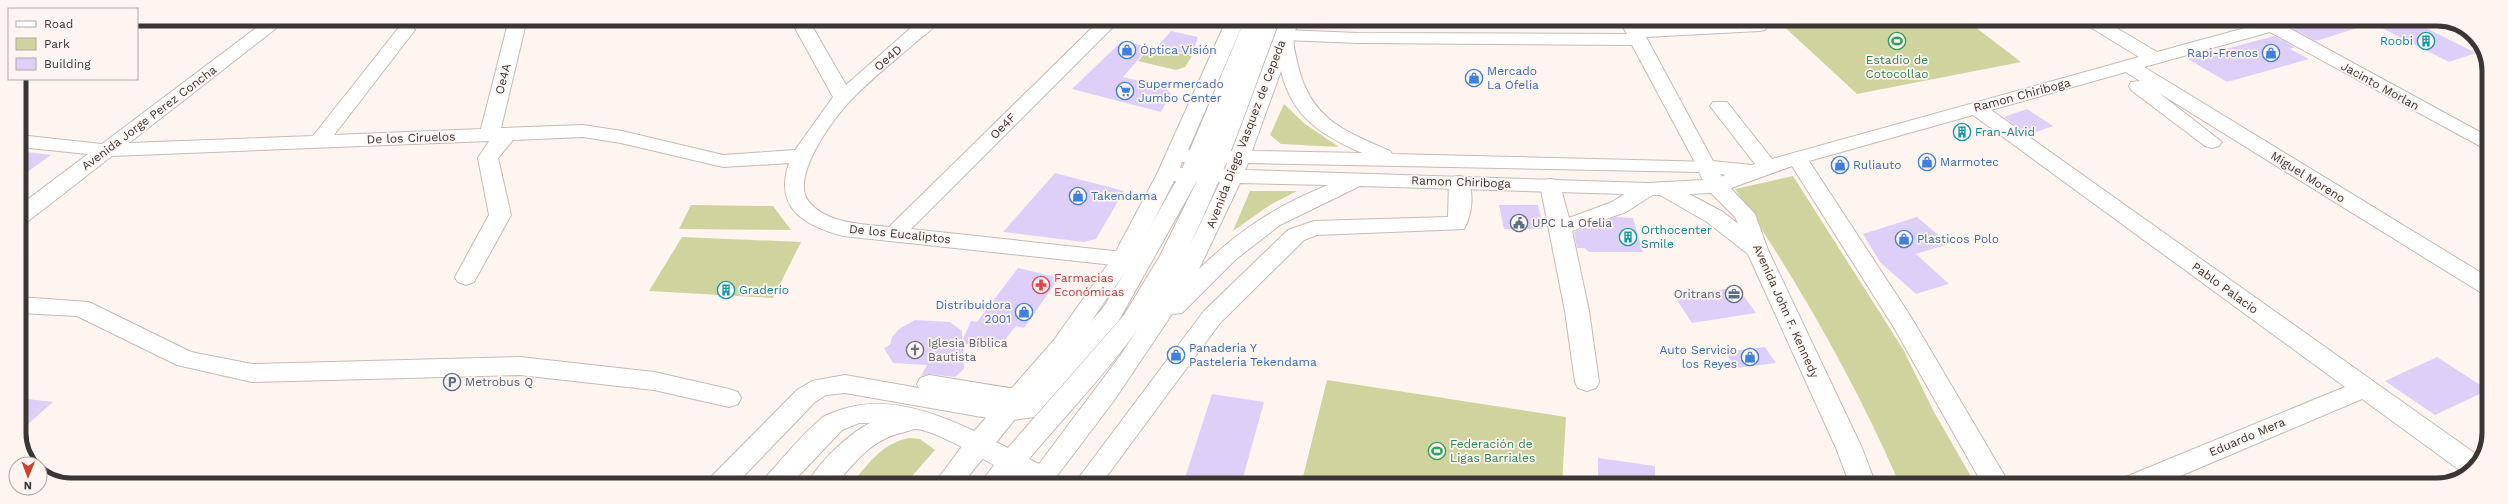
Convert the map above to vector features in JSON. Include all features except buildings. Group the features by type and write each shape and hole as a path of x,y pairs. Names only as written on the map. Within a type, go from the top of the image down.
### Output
{"street":[{"name":"Avenida Jorge Perez Concha","path":"26,211 249,26"},
{"name":"Avenida Jorge Perez Concha","path":"26,196 98,150 269,26"},
{"name":"Oe4A","path":"498,135 516,26"},
{"path":"803,26 843,97"},
{"name":"Oe4D","path":"843,97 924,26"},
{"name":"Oe4F","path":"895,233 1105,26"},
{"path":"952,478 978,444 1062,346 1123,259 1171,165 1233,26"},
{"path":"998,478 1132,321 1176,248 1252,26"},
{"path":"886,378 1012,404 1025,410 1110,314 1164,223 1203,166 1268,26"},
{"path":"1394,160 1354,143 1318,121 1299,98 1286,32 1358,38 1634,31 1759,26"},
{"path":"2101,26 2154,58"},
{"name":"Ramon Chiriboga","path":"1203,166 1231,178 1459,182 1656,189 1716,186 1760,169 1797,158 2272,26"},
{"name":"Jacinto Morlan","path":"2272,26 2482,141"},
{"path":"318,142 406,30"},
{"name":"Avenida John F. Kennedy","path":"1634,31 1716,186 1730,197 1744,214 1752,231 1756,250 1849,448 1860,478"},
{"name":"Avenida Diego Vasquez de Cepeda","path":"1042,478 1150,330 1206,236 1231,178 1286,32"},
{"path":"2122,68 2212,142"},
{"name":"Miguel Moreno","path":"2122,68 2482,283"},
{"name":"De los Eucaliptos","path":"843,97 800,156 792,182 798,204 820,220 843,229 895,233 1123,259"},
{"path":"1720,106 1760,169"},
{"name":"Pablo Palacio","path":"1976,108 2363,389 2470,464"},
{"name":"De los Ciruelos","path":"26,141 98,150 583,131 622,137 691,155 723,161 800,156"},
{"path":"466,277 500,215 502,205 486,163 498,135"},
{"name":"Ramon Chiriboga","path":"1171,165 1203,166 1239,157 1706,166 1760,169"},
{"path":"1797,158 1903,323 1993,478"},
{"path":"1150,330 1229,254 1262,226 1291,210 1359,180"},
{"path":"1091,478 1212,317 1296,235 1314,228 1456,224 1460,214 1459,182"},
{"path":"1550,185 1561,228 1577,311 1587,382"},
{"path":"1561,228 1619,207 1656,189 1715,217 1756,250"},
{"path":"26,305 81,308 185,359 252,373 520,366 654,381 729,398"},
{"path":"726,478 806,396 822,386 845,384 1012,404"},
{"name":"Eduardo Mera","path":"2149,478 2363,389"},
{"path":"781,478 833,423 842,418 863,413 876,413 924,421 978,444 1035,478"},
{"path":"826,478 862,439 877,429 893,424 924,421"}],"green space":[{"name":"Estadio de Cotocollao","path":"1783,26 1974,26 2021,62 1857,94"},
{"path":"1151,46 1192,56 1185,67 1176,70 1138,61"},
{"path":"1284,104 1305,124 1339,147 1281,144 1270,135"},
{"path":"1793,176 1903,349 1934,412 1972,478 1897,478 1883,446 1845,370 1803,296 1735,189"},
{"path":"1250,191 1297,191 1270,205 1233,231"},
{"path":"691,205 773,206 791,230 679,229"},
{"path":"682,237 801,242 773,298 649,291"},
{"name":"Federación de Ligas Barriales","path":"1327,380 1566,417 1562,478 1303,478"},
{"path":"910,438 920,439 935,450 910,478 856,478 883,449"}],"place":[{"name":"Estadio de Cotocollao","path":"1897,41"},
{"name":"Roobi","path":"2426,41"},
{"name":"Óptica Visión","path":"1127,50"},
{"name":"Rapi-Frenos","path":"2271,53"},
{"name":"Mercado La Ofelia","path":"1474,78"},
{"name":"Supermercado Jumbo Center","path":"1125,91"},
{"name":"Fran-Alvid","path":"1962,132"},
{"name":"Marmotec","path":"1927,162"},
{"name":"Ruliauto","path":"1840,165"},
{"name":"Takendama","path":"1078,196"},
{"name":"UPC La Ofelia","path":"1519,223"},
{"name":"Orthocenter Smile","path":"1628,237"},
{"name":"Plasticos Polo","path":"1904,239"},
{"name":"Farmacias Económicas","path":"1041,285"},
{"name":"Graderío","path":"726,290"},
{"name":"Oritrans","path":"1734,294"},
{"name":"Distribuidora 2001","path":"1024,312"},
{"name":"Iglesia Bíblica Bautista","path":"915,350"},
{"name":"Panaderia Y Pasteleria Tekendama","path":"1176,355"},
{"name":"Auto Servicio los Reyes","path":"1750,357"},
{"name":"Metrobus Q","path":"452,382"},
{"name":"Federación de Ligas Barriales","path":"1437,451"}]}
